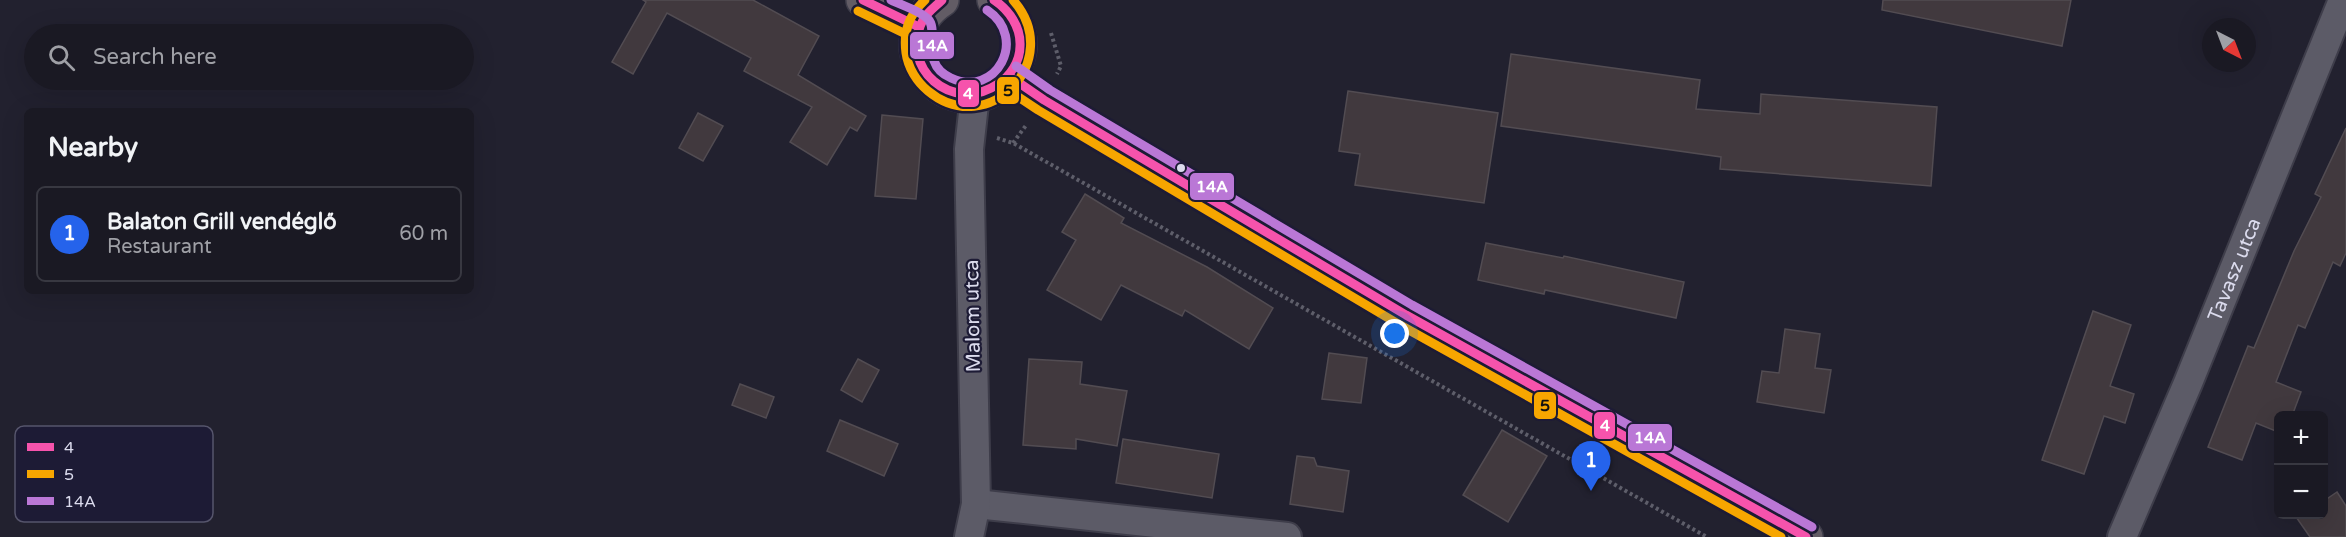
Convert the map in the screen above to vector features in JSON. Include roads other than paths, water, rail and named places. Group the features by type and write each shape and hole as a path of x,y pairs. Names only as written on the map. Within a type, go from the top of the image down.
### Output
{"main road":[{"path":"863,0 919,27"},
{"path":"942,0 927,12 919,27 916,42 918,57 924,71 933,82 946,91 975,95 999,85 1008,76 1018,54 1018,31 1012,16 994,0"},
{"path":"1008,76 1044,100 1406,315 1806,537"}],"street":[{"name":"Tavasz utca","path":"2122,537 2188,382 2343,0"},
{"name":"Malom utca","path":"969,537 976,504 969,149 975,95"},
{"path":"976,504 1287,537"}],"place":[{"name":"Balaton Grill vendéglő","path":"1591,491"}]}
